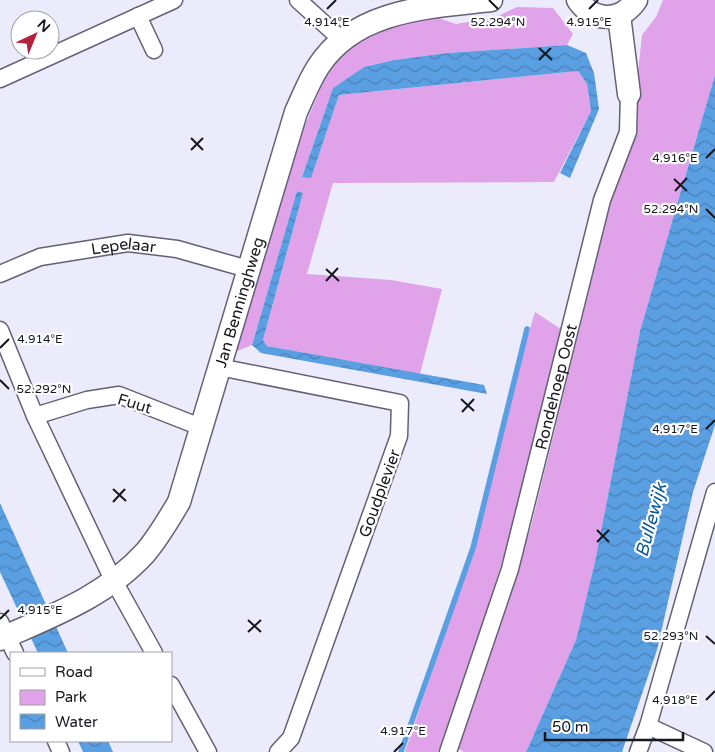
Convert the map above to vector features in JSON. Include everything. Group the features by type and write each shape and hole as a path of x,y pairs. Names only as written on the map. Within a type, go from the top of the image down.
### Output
{"street":[{"path":"0,79 174,0"},
{"path":"298,0 342,40"},
{"name":"Jan Benninghweg","path":"8,637 87,599 114,582 145,552 179,502 203,428 219,367 296,112 318,66 342,40 383,17 408,10 491,0"},
{"path":"578,0 590,13 600,17 619,15 629,10 636,0"},
{"name":"Rondehoep Oost","path":"448,752 510,569 602,200 628,132 629,94 619,15"},
{"path":"138,16 154,50"},
{"name":"Lepelaar","path":"0,274 40,256 128,243 177,249 248,269"},
{"path":"0,330 36,416 114,582 153,652"},
{"name":"Goudplevier","path":"219,367 400,403 400,436 291,738 278,752"},
{"name":"Fuut","path":"36,416 87,400 119,395 203,428"},
{"path":"638,752 648,726 715,492"},
{"path":"172,687 208,752"},
{"path":"648,726 704,752"}],"green space":[{"path":"663,0 715,0 715,75 640,331 595,562 576,640 526,752 464,752 457,748 531,527 611,201 637,130 637,82 642,35 656,17"},
{"path":"517,7 553,8 573,34 567,45 447,53 394,60 364,67 333,88 302,177 311,177 339,95 578,71 587,84 591,111 554,182 333,183 307,274 391,280 442,289 420,374 267,346 263,340 303,193 297,191 252,345 235,352 292,156 324,80 340,58 358,44 404,20 436,17 456,24 496,17"},
{"path":"535,312 561,329 528,479 474,651 438,752 405,752 474,548 510,395"}],"water":[{"path":"567,45 586,53 594,73 599,109 570,178 560,173 591,111 587,84 578,71 339,95 311,178 302,177 333,88 364,67 394,60 447,53"},
{"name":"Bullewijk","path":"715,75 715,425 693,492 657,650 622,752 526,752 576,640 595,562 640,331"},
{"path":"297,191 303,193 263,340 267,346 484,385 487,394 261,353 252,345"},
{"path":"0,503 68,652 38,652 0,572"},
{"path":"78,742 108,742 113,752 83,752"}],"waterway":[{"path":"401,752 473,548 527,329"}]}
